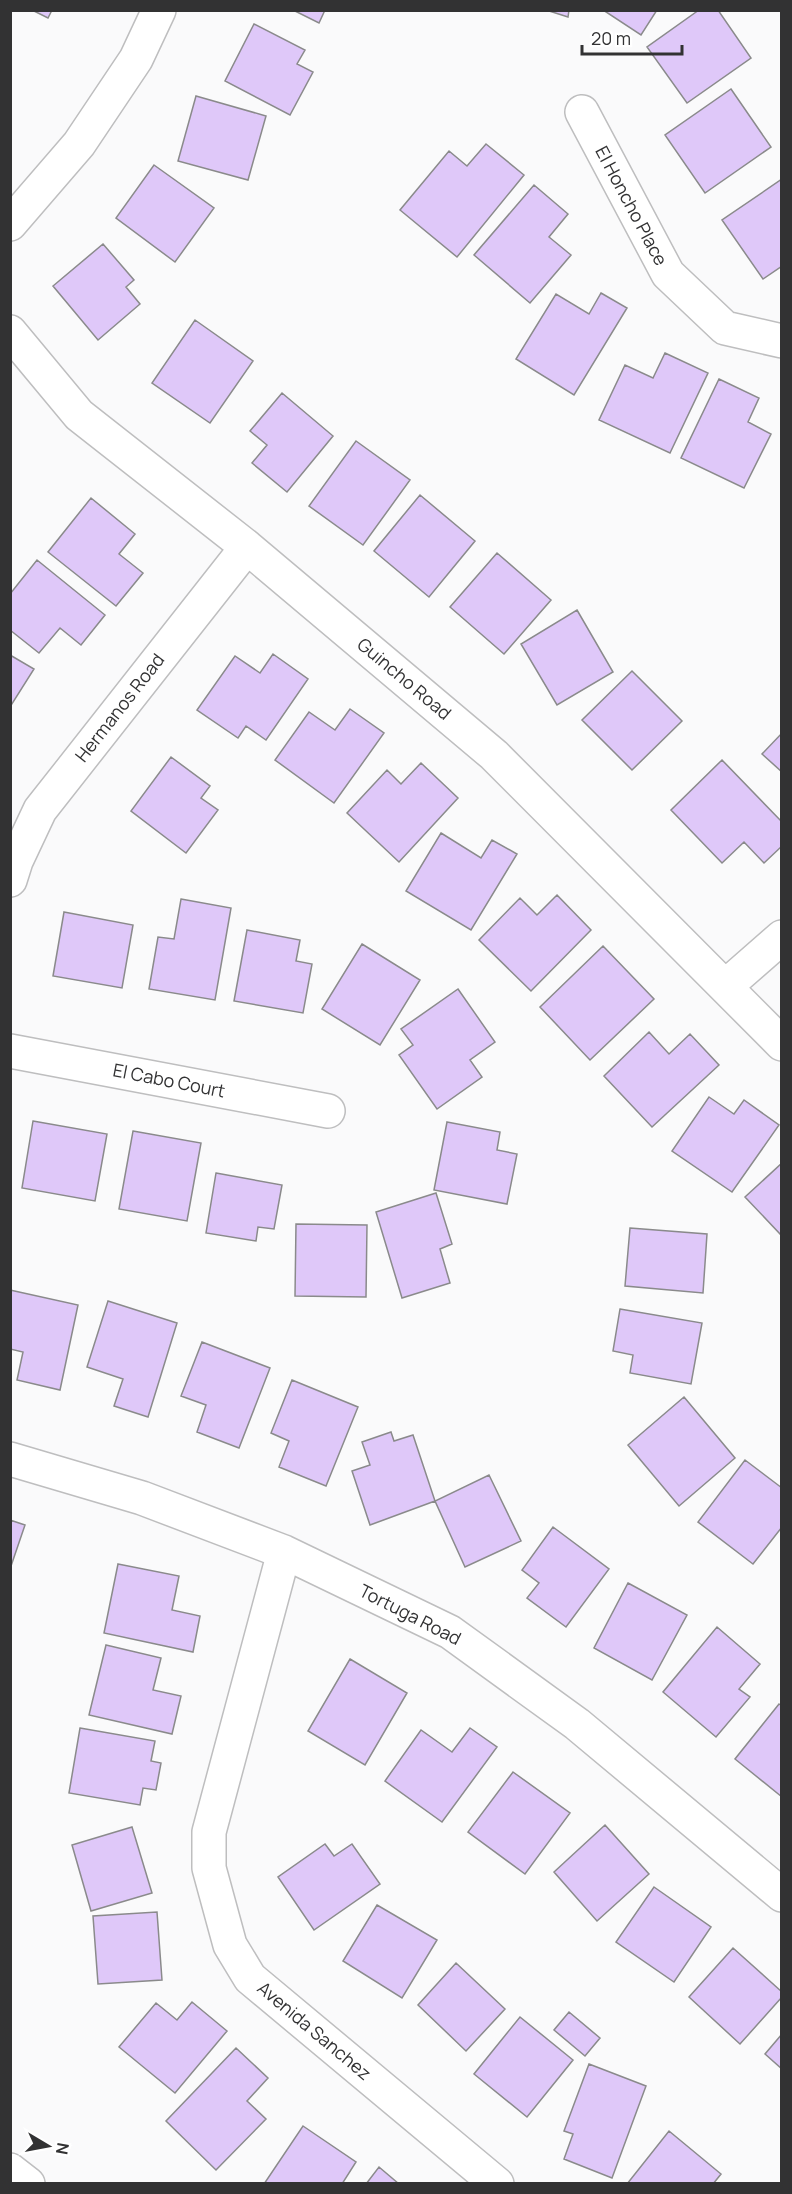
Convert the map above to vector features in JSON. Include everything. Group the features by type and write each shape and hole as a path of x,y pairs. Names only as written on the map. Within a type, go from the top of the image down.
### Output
{"street":[{"path":"10,224 80,144 136,59 159,10"},
{"name":"El Honcho Place","path":"582,112 668,274 725,328 782,341"},
{"name":"Guincho Road","path":"10,332 80,415 247,547 494,755 782,1044"},
{"name":"Hermanos Road","path":"10,880 16,861 40,810 247,547"},
{"path":"726,986 782,937"},
{"name":"El Cabo Court","path":"10,1051 328,1111"},
{"name":"Tortuga Road","path":"10,1459 142,1498 284,1552 450,1632 577,1724 782,1895"},
{"name":"Avenida Sanchez","path":"284,1552 209,1832 209,1868 230,1945 250,1978 497,2184"},
{"path":"10,2170 28,2184"}],"building":[{"path":"32,10 52,10 48,18"},
{"path":"293,10 325,10 319,23"},
{"path":"546,10 569,10 568,17"},
{"path":"603,10 657,10 641,35"},
{"path":"699,10 718,10 751,58 687,103 647,47"},
{"path":"254,24 305,50 297,64 313,72 290,115 225,81"},
{"path":"731,89 771,147 705,193 665,135"},
{"path":"196,96 266,116 248,180 178,161"},
{"path":"486,144 524,175 457,257 400,210 449,151 467,166"},
{"path":"154,165 214,208 175,262 116,218"},
{"path":"782,179 782,266 763,279 722,220"},
{"path":"534,185 568,214 549,237 571,255 530,303 474,255"},
{"path":"103,244 134,280 126,287 140,304 98,340 53,286"},
{"path":"601,293 627,308 574,395 516,359 556,294 589,314"},
{"path":"195,320 253,361 210,423 152,383"},
{"path":"665,353 708,373 670,453 599,420 625,365 653,378"},
{"path":"719,379 759,398 748,422 771,434 744,488 681,458"},
{"path":"282,393 333,436 287,492 252,463 267,445 250,431"},
{"path":"356,441 410,480 363,545 309,506"},
{"path":"420,495 475,541 429,597 374,551"},
{"path":"91,498 135,534 119,554 143,573 116,606 48,552"},
{"path":"497,553 551,600 504,654 450,607"},
{"path":"37,560 105,615 81,645 60,628 39,653 10,630 10,594"},
{"path":"577,610 613,672 557,705 521,644"},
{"path":"273,654 308,679 266,740 246,726 238,738 197,710 235,656 260,673"},
{"path":"10,655 34,669 10,707"},
{"path":"632,671 682,721 632,770 582,720"},
{"path":"350,709 384,733 334,803 275,760 309,712 335,730"},
{"path":"782,733 782,772 762,754"},
{"path":"171,757 210,786 201,798 218,810 186,853 131,811"},
{"path":"722,760 782,822 782,846 764,863 744,842 722,863 671,810"},
{"path":"421,763 458,798 399,862 347,813 387,770 401,784"},
{"path":"441,833 481,858 492,840 517,854 471,930 406,891"},
{"path":"557,895 591,930 531,991 479,940 520,898 537,915"},
{"path":"181,899 231,908 215,1000 149,989 158,937 174,939"},
{"path":"64,912 133,925 122,988 53,976"},
{"path":"247,930 300,940 296,961 312,964 303,1013 234,1001"},
{"path":"362,944 420,980 380,1045 322,1009"},
{"path":"603,946 654,999 590,1060 540,1007"},
{"path":"458,989 495,1042 470,1060 482,1077 437,1109 399,1055 413,1045 401,1029"},
{"path":"649,1032 669,1054 690,1034 719,1065 652,1127 604,1076"},
{"path":"709,1097 734,1114 744,1100 779,1125 732,1192 672,1151"},
{"path":"33,1121 107,1134 95,1201 22,1188"},
{"path":"447,1122 500,1132 497,1150 517,1154 507,1204 434,1190"},
{"path":"133,1131 201,1143 187,1221 119,1209"},
{"path":"782,1163 782,1236 745,1197"},
{"path":"216,1173 282,1185 274,1229 258,1227 256,1241 206,1233"},
{"path":"436,1193 452,1244 440,1249 450,1283 402,1298 376,1212"},
{"path":"296,1224 367,1225 366,1297 295,1296"},
{"path":"630,1228 707,1234 703,1293 625,1286"},
{"path":"10,1290 78,1305 60,1390 17,1380 23,1352 10,1349"},
{"path":"108,1301 177,1323 148,1417 114,1406 123,1379 87,1367"},
{"path":"620,1309 702,1323 691,1384 630,1373 633,1355 613,1351"},
{"path":"202,1342 270,1368 239,1448 197,1432 206,1405 181,1396"},
{"path":"292,1380 358,1407 326,1486 279,1467 289,1441 271,1433"},
{"path":"684,1397 735,1458 679,1506 628,1445"},
{"path":"391,1432 394,1441 413,1435 435,1501 370,1525 352,1471 370,1465 362,1442"},
{"path":"745,1460 782,1488 782,1527 753,1564 698,1522"},
{"path":"489,1475 521,1541 465,1567 435,1501"},
{"path":"10,1520 25,1525 10,1569"},
{"path":"553,1527 609,1569 566,1627 527,1598 539,1583 522,1570"},
{"path":"118,1564 179,1576 172,1610 200,1616 193,1652 104,1633"},
{"path":"628,1583 687,1615 652,1680 594,1648"},
{"path":"717,1627 760,1664 739,1689 750,1697 716,1737 663,1692"},
{"path":"106,1645 161,1658 153,1690 181,1696 172,1734 89,1715"},
{"path":"350,1659 407,1693 365,1765 308,1731"},
{"path":"779,1704 782,1706 782,1797 735,1759"},
{"path":"80,1728 155,1741 151,1761 161,1763 156,1790 143,1788 140,1805 69,1793"},
{"path":"470,1728 497,1747 442,1822 385,1781 421,1730 452,1752"},
{"path":"513,1772 570,1813 525,1874 468,1832"},
{"path":"605,1825 649,1874 597,1921 554,1872"},
{"path":"132,1827 152,1893 91,1911 72,1845"},
{"path":"325,1844 334,1856 352,1844 380,1884 314,1930 278,1877"},
{"path":"654,1887 711,1927 674,1982 616,1942"},
{"path":"377,1905 437,1940 402,1998 343,1961"},
{"path":"157,1912 162,1980 98,1984 93,1916"},
{"path":"733,1948 782,1992 782,1997 740,2044 689,1997"},
{"path":"456,1963 505,2009 466,2051 418,2005"},
{"path":"192,2002 227,2031 175,2093 119,2047 156,2003 177,2020"},
{"path":"569,2012 600,2038 585,2056 554,2030"},
{"path":"520,2017 573,2060 527,2117 474,2074"},
{"path":"782,2034 782,2069 765,2054"},
{"path":"236,2048 268,2078 247,2101 266,2119 216,2170 166,2121"},
{"path":"589,2064 646,2086 612,2178 564,2159 573,2134 564,2131"},
{"path":"303,2126 356,2162 342,2184 264,2184"},
{"path":"669,2131 721,2174 713,2184 627,2184"},
{"path":"379,2167 399,2184 366,2184"}]}
